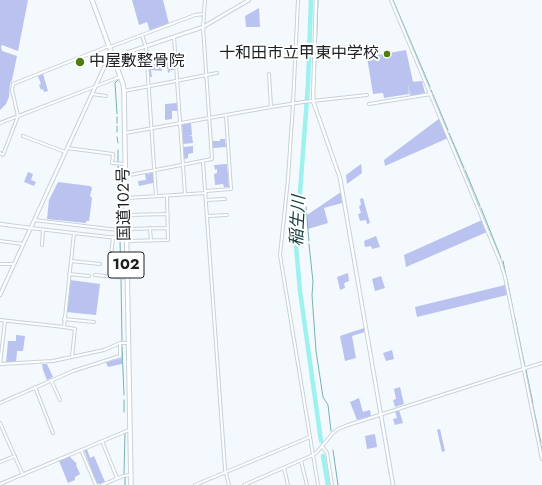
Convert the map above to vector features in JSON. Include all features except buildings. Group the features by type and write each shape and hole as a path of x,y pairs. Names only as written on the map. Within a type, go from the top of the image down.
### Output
{"highway":[{"name":"国道102号","path":"92,0 114,57 124,91 130,485"}],"street":[{"path":"125,176 203,162 212,159 203,27 205,0"},
{"path":"0,295 108,59 203,27 249,0"},
{"path":"298,0 293,104 280,255 318,485"},
{"path":"316,0 311,101 340,178 393,485"},
{"path":"391,0 500,261 505,277 542,459"},
{"path":"0,153 3,155 18,116 12,90 13,84 110,46 195,15 204,14"},
{"path":"142,35 146,47 156,196"},
{"path":"174,37 185,194"},
{"path":"124,91 217,73"},
{"path":"269,74 271,107"},
{"path":"0,123 120,76"},
{"path":"92,94 106,96"},
{"path":"369,104 431,94"},
{"path":"124,134 271,107 368,95"},
{"path":"126,198 167,196 231,189 226,115"},
{"path":"23,136 65,152"},
{"path":"67,148 113,154 112,163 125,164"},
{"path":"203,162 226,473 229,485"},
{"path":"0,228 0,224 113,237 126,240 168,240 167,196"},
{"path":"206,200 225,199"},
{"path":"126,215 168,214"},
{"path":"208,216 227,215"},
{"path":"34,220 126,230 168,228"},
{"path":"150,228 150,241"},
{"path":"42,245 43,230"},
{"path":"64,327 74,233"},
{"path":"110,265 113,237"},
{"path":"0,240 24,244"},
{"path":"71,261 100,264"},
{"path":"0,264 14,264"},
{"path":"69,274 89,276"},
{"path":"95,275 127,278"},
{"path":"64,319 94,322"},
{"path":"0,320 75,329 72,356"},
{"path":"5,321 0,364 52,362 72,356 104,350 120,343 128,343"},
{"path":"0,403 85,366 120,356 120,343"},
{"path":"244,485 313,455 338,429 542,363"},
{"path":"51,380 60,400"},
{"path":"35,387 53,432"},
{"path":"0,423 23,475"},
{"path":"0,484 129,430"},
{"path":"195,485 310,437"},
{"path":"102,441 117,478"},
{"path":"322,446 327,453 332,485"},
{"path":"81,450 96,485"},
{"path":"0,462 15,456"},
{"path":"301,460 307,485"},
{"path":"284,468 288,485"},
{"path":"102,485 117,478 130,475"}],"shaded area":[{"path":"0,0 28,0 18,51 2,45 1,47 2,51 17,56 10,84 9,97 6,104 0,110"},
{"path":"132,0 163,0 169,24 150,31 147,22 139,25"},
{"path":"259,8 260,27 246,27 245,16"},
{"path":"406,50 413,82 422,81 425,93 410,96 408,83 409,94 384,98 383,93 373,94 367,57"},
{"path":"175,61 176,70 170,70 168,73 167,66 162,68 162,71 151,70 152,77 149,77 148,65"},
{"path":"43,74 48,91 44,92 43,89 41,90 39,85 41,84 38,76"},
{"path":"177,103 178,111 172,111 172,119 165,120 165,104"},
{"path":"440,118 448,138 385,166 384,160"},
{"path":"191,123 192,135 189,136 192,136 193,143 183,144 182,124"},
{"path":"220,139 225,139 226,147 213,148 212,141 220,141"},
{"path":"193,146 193,153 188,154 188,158 184,159 183,147"},
{"path":"227,164 229,187 224,187 223,184 215,185 214,174 217,173 217,169 215,170 214,165"},
{"path":"361,164 362,173 347,184 346,175"},
{"path":"28,172 33,174 31,180 36,182 34,186 24,182"},
{"path":"153,173 153,183 139,186 138,181 146,180 145,174"},
{"path":"58,182 90,186 92,188 90,196 92,198 89,221 86,221 86,223 47,219 49,200"},
{"path":"341,192 342,203 324,208 328,223 308,229 307,215"},
{"path":"363,198 370,223 367,224 366,220 360,221 358,214 361,213 359,206 361,205 360,199"},
{"path":"482,220 487,232 406,267 404,255"},
{"path":"376,236 380,247 372,249 371,246 365,247 364,241"},
{"path":"348,273 349,281 344,283 345,288 340,290 337,277"},
{"path":"381,276 385,288 375,291 372,279"},
{"path":"70,280 100,284 96,315 66,312"},
{"path":"505,285 507,295 417,317 415,307"},
{"path":"364,328 365,332 352,336 356,358 345,361 340,336"},
{"path":"16,335 25,336 23,351 17,351 16,363 6,363 8,341 16,341"},
{"path":"392,350 394,359 386,361 383,353"},
{"path":"122,358 122,364 108,367 106,362"},
{"path":"42,364 47,364 53,377 47,380"},
{"path":"400,387 404,404 395,407 393,400 396,399 394,389"},
{"path":"359,398 363,412 370,410 371,416 357,420 350,402"},
{"path":"399,410 403,423 395,425 393,419 397,418 395,411"},
{"path":"440,429 445,451 442,452 437,430"},
{"path":"375,434 377,447 367,449 365,436"},
{"path":"87,449 90,458 94,456 105,482 99,484 96,482 84,450"},
{"path":"69,456 77,464 76,465 80,474 75,477 75,480 68,483 59,461"}],"waterway":[{"name":"稲生川","path":"311,0 308,85 296,246 300,291 321,441"},
{"path":"315,79 318,0"},
{"path":"393,0 430,87"},
{"path":"117,114 115,83 118,80"},
{"path":"431,90 448,130"},
{"path":"117,117 117,123"},
{"path":"117,126 117,132"},
{"path":"449,133 464,168"},
{"path":"117,137 118,143"},
{"path":"118,150 118,162"},
{"path":"118,166 120,229"},
{"path":"465,170 480,206"},
{"path":"306,207 309,241"},
{"path":"481,208 501,258"},
{"path":"120,240 121,277"},
{"path":"309,244 313,282 312,295 316,351 323,397 328,405 331,431"},
{"path":"503,261 506,276"},
{"path":"121,279 122,341"},
{"path":"507,279 514,315"},
{"path":"515,318 525,367"},
{"path":"122,346 124,395"},
{"path":"526,370 533,404"},
{"path":"124,400 124,412"},
{"path":"533,406 541,443"},
{"path":"124,474 125,433"},
{"path":"541,446 542,450"},
{"path":"333,450 338,485"},
{"name":"稲生川","path":"323,456 328,485"},
{"path":"125,477 125,485"}],"place":[{"name":"十和田市立甲東中学校","path":"387,54"},
{"name":"中屋敷整骨院","path":"80,62"}]}
